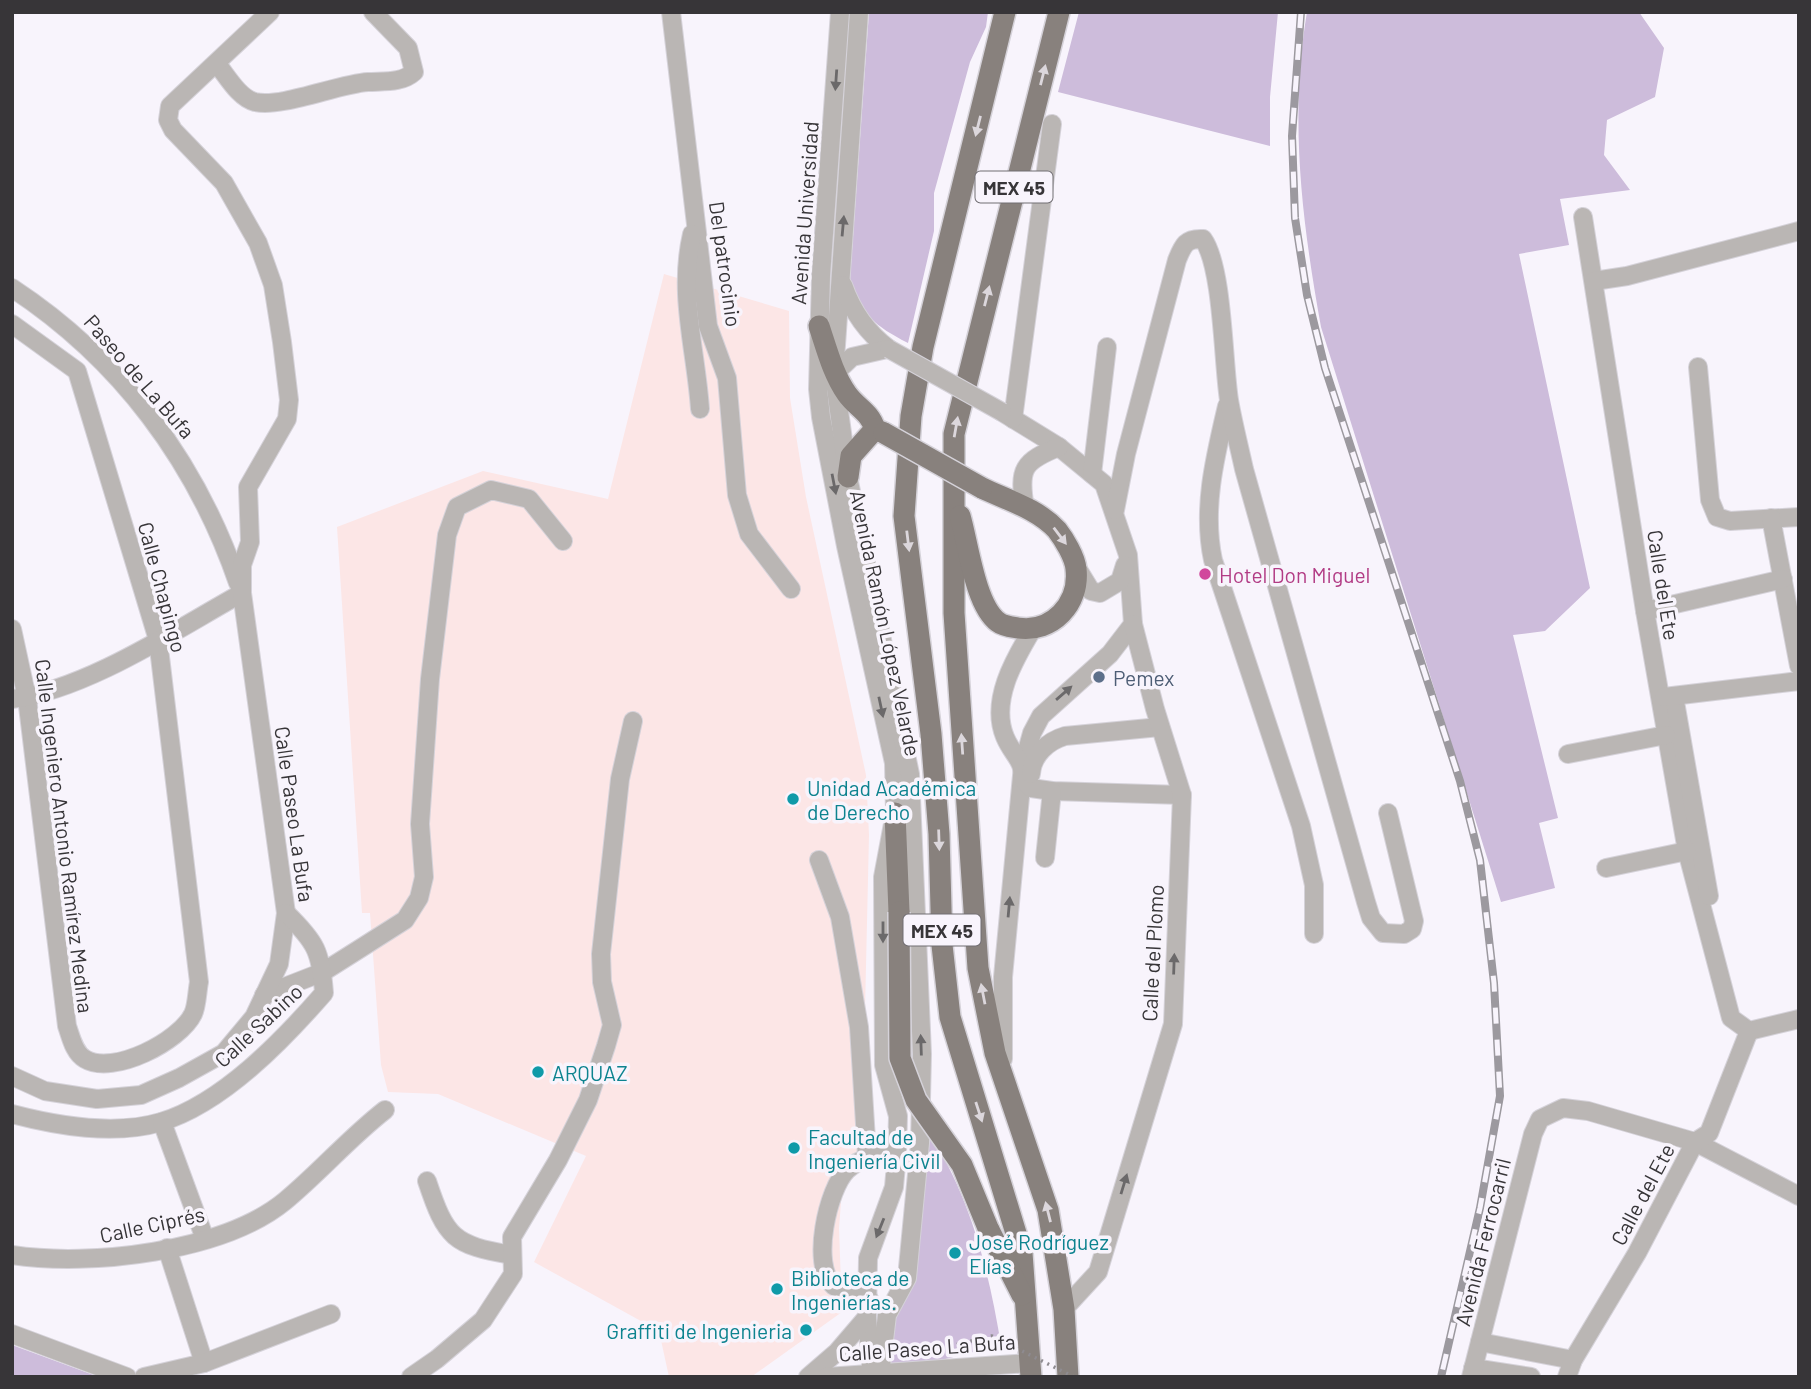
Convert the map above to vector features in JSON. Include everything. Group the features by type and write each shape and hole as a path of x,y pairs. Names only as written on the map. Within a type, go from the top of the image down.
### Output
{"main road":[{"name":"MEX 45","path":"1005,12 923,347 905,473 904,516 931,734 939,834 942,945 950,1017 1022,1253 1031,1370"},
{"name":"MEX 45","path":"1059,12 954,434 953,494 954,613 974,941 995,1052 1048,1210 1064,1309 1068,1377"},
{"path":"819,327 834,374 855,404 871,416 879,431 982,488 1025,508 1057,530 1077,568 1072,596 1059,618 1032,630 998,622 986,608 953,494"},
{"path":"848,477 851,456 879,431"},
{"path":"895,813 900,1058 916,1100 962,1165 988,1228 1027,1304"}],"street":[{"path":"20,698 71,682 158,640 242,593 242,565 250,542 248,487 287,419 289,400 273,285 258,243 224,183 173,130 168,120 170,106 271,12"},
{"path":"217,64 242,94 255,102 271,102 356,83 406,79 414,72 408,48 373,12"},
{"name":"Del patrocinio","path":"671,12 708,326 727,377 737,495 749,534 792,589"},
{"name":"Avenida Universidad","path":"829,417 818,389 819,327 840,12"},
{"name":"Avenida Universidad","path":"829,417 859,12"},
{"path":"1008,416 1052,124"},
{"name":"Calle del Ete","path":"1584,217 1645,611 1667,697 1714,922 1714,957"},
{"path":"696,221 687,256 686,292 700,409"},
{"path":"1594,281 1627,276 1799,232"},
{"path":"1115,510 1126,454 1177,260 1183,244 1192,238 1203,239 1208,246 1229,400 1244,469 1369,910 1383,933 1404,934 1412,929 1414,921 1388,813"},
{"name":"Calle del Plomo","path":"839,275 850,307 862,324 888,349 1059,447 1104,484 1128,555 1133,624 1160,727 1182,795 1173,1024 1098,1272 1064,1309"},
{"name":"Paseo de La Bufa","path":"12,288 74,332 166,435 203,496 242,593"},
{"name":"Calle Chapingo","path":"12,324 76,370 158,640 199,982 194,1013 180,1033 154,1050 104,1063 85,1060 75,1049"},
{"path":"1092,474 1107,347"},
{"path":"818,389 852,357 888,349"},
{"path":"1698,367 1710,500 1717,517 1730,521 1799,517"},
{"path":"1229,400 1216,458 1207,533 1213,560 1301,826 1314,885 1314,934"},
{"name":"Avenida Ramón López Velarde","path":"829,417 848,477 910,774 922,1054 916,1204 907,1278 887,1315 876,1376"},
{"name":"Avenida Ramón López Velarde","path":"829,417 894,763 895,813 883,890 884,1065 898,1116 897,1153 894,1186 868,1258 868,1308 876,1376"},
{"path":"1025,508 1023,471 1033,457 1059,447"},
{"path":"264,995 323,972 405,920 419,898 424,877 420,824 430,679 447,534 457,507 491,490 529,499 563,541"},
{"path":"1771,519 1799,666"},
{"path":"1077,568 1091,591 1100,593 1120,581 1128,555"},
{"path":"1645,611 1783,579"},
{"name":"Calle Paseo La Bufa","path":"12,1076 46,1091 97,1099 141,1095 179,1079 224,1053 254,1017 279,964 286,913 242,593"},
{"path":"1003,1073 1003,977 1023,765 1032,733 1041,716 1110,654 1133,624"},
{"name":"Calle Ingeniero Antonio Ramírez Medina","path":"12,629 67,1026 75,1049"},
{"path":"1032,630 1006,677 1002,713 1005,736 1023,765 1024,781 1031,788 1052,790 1182,795"},
{"path":"1667,697 1799,681"},
{"name":"Calle del Ete","path":"1570,1368 1637,1253 1695,1142 1709,1133 1749,1031 1731,1018 1687,851 1666,735 1667,697"},
{"path":"411,1377 483,1320 513,1274 512,1237 558,1160 588,1100 612,1025 602,982 601,954 620,779 633,721"},
{"path":"1031,788 1031,768 1035,758 1052,740 1065,736 1160,727"},
{"path":"1568,754 1666,735"},
{"path":"1045,858 1052,790"},
{"path":"1606,868 1687,851"},
{"path":"819,860 840,917 859,1027 867,1156"},
{"name":"Calle Sabino","path":"12,1114 43,1122 95,1128 162,1122 201,1103 245,1073 324,993 323,972 312,938 286,913"},
{"path":"1749,1031 1799,1019"},
{"name":"Avenida Ferrocarril","path":"1472,1373 1533,1134 1540,1119 1563,1108 1588,1111 1695,1142"},
{"name":"Calle Ciprés","path":"12,1255 75,1261 128,1256 205,1239 257,1218 284,1202 355,1133 385,1110"},
{"path":"162,1122 205,1239"},
{"path":"1695,1142 1799,1196"},
{"path":"808,1377 837,1352 868,1308 834,1286 821,1259 830,1202 837,1182 848,1169 867,1156 897,1153"},
{"path":"427,1181 446,1229 472,1248 512,1255"},
{"path":"894,1186 916,1204"},
{"path":"167,1248 204,1363"},
{"path":"144,1377 204,1363 331,1314"},
{"path":"12,1334 127,1377"},
{"path":"1480,1342 1570,1368"},
{"name":"Calle Paseo La Bufa","path":"826,1377 1031,1370"},
{"path":"1472,1373 1531,1377"}],"path":[{"path":"950,1346 992,1336 1074,1377"}],"shaded area":[{"path":"869,12 988,12 986,27 970,62 934,193 934,231 908,343 878,325 864,311 850,279"},
{"path":"1079,12 1278,12 1270,97 1270,146 1058,92"},
{"path":"1307,12 1639,12 1664,48 1655,97 1607,120 1604,155 1630,190 1560,199 1569,245 1519,254 1590,588 1545,631 1513,635 1558,818 1539,823 1555,888 1501,902 1321,327 1308,248 1300,170 1299,91"},
{"path":"664,274 789,311 790,398 806,497 866,775 869,835 865,1010 874,1147 844,1163 839,1228 842,1312 751,1377 669,1377 659,1331 534,1262 586,1156 438,1094 388,1092 381,1065 370,913 362,913 337,527 483,471 608,499"},
{"path":"921,1121 951,1173 974,1228 990,1286 1001,1345 882,1375"},
{"path":"12,1345 99,1377 12,1377"}],"railway":[{"path":"1301,12 1292,136 1295,218 1307,295 1325,368 1460,781 1480,860 1494,983 1500,1096 1480,1208 1441,1377"}],"place":[{"name":"Hotel Don Miguel","path":"1205,574"},
{"name":"Pemex","path":"1099,677"},
{"name":"Unidad Académica de Derecho","path":"793,799"},
{"name":"ARQUAZ","path":"538,1072"},
{"name":"Facultad de Ingeniería Civil","path":"794,1148"},
{"name":"José Rodríguez Elías","path":"955,1253"},
{"name":"Biblioteca de Ingenierías.","path":"777,1289"},
{"name":"Graffiti de Ingenieria","path":"806,1330"}]}
